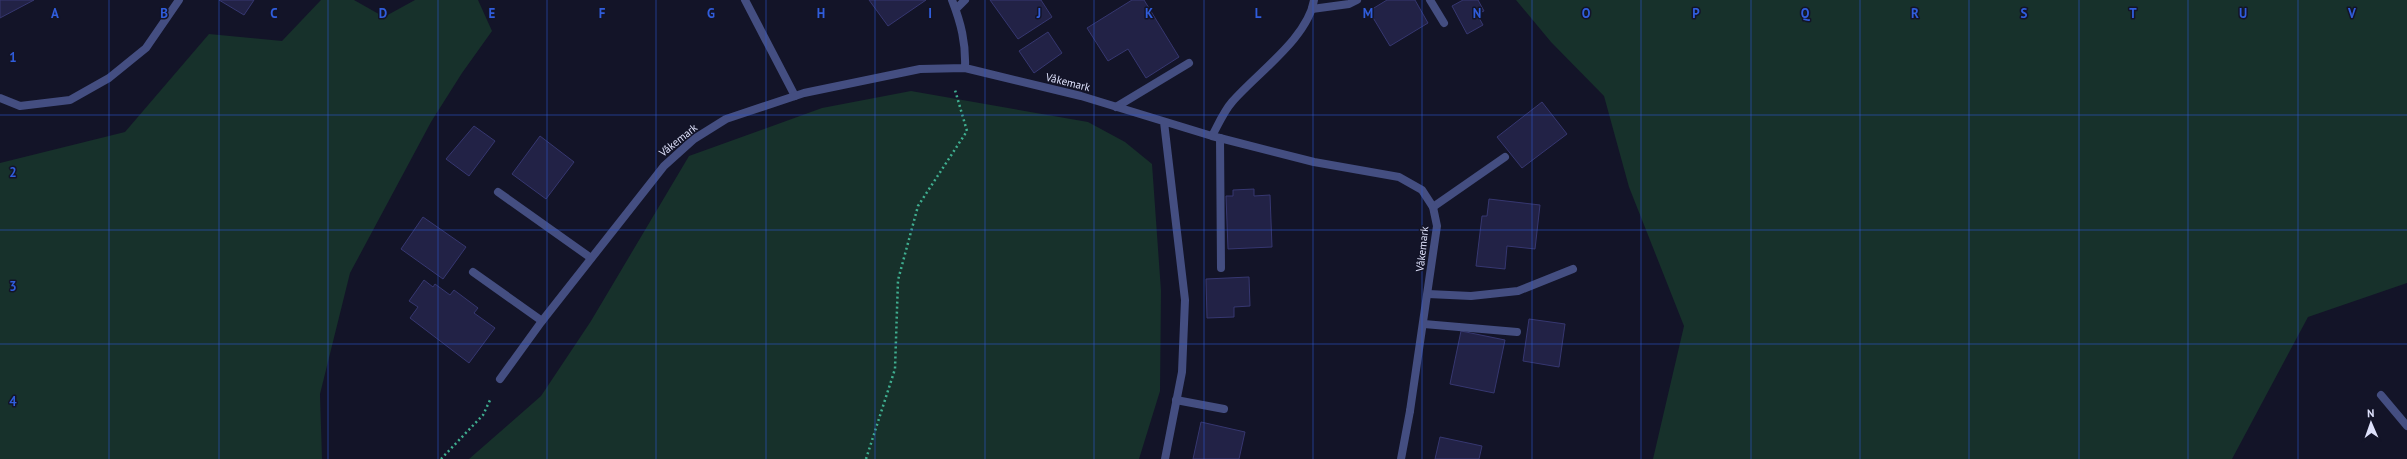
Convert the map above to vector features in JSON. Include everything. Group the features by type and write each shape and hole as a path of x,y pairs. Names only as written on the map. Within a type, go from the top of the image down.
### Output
{"street":[{"path":"0,98 20,106 70,100 109,78 146,48 179,0"},
{"path":"745,0 796,96"},
{"path":"952,0 964,34 965,68"},
{"path":"956,9 965,0"},
{"path":"1212,136 1231,103 1295,37 1312,9 1314,0"},
{"path":"1312,9 1349,4 1357,0"},
{"path":"1430,0 1444,23"},
{"path":"1116,107 1189,63"},
{"name":"Våkemark","path":"500,379 542,321 664,166 694,139 726,119 796,96 920,69 965,68 1081,96 1212,136 1314,162 1398,177 1422,190 1433,207 1437,226 1424,324 1401,459"},
{"path":"1164,122 1185,300 1182,372 1165,459"},
{"path":"1220,138 1221,268"},
{"path":"1433,207 1505,157"},
{"path":"498,192 591,258"},
{"path":"1428,294 1471,296 1518,291 1573,270"},
{"path":"473,272 542,321"},
{"path":"1424,324 1517,332"},
{"path":"2381,395 2407,426"},
{"path":"1176,400 1224,409"}],"path":[{"path":"866,459 895,369 898,280 918,206 967,131 948,68"},
{"path":"441,459 483,415 500,379"}],"green space":[{"path":"321,0 354,0 384,17 415,0 478,0 492,31 462,73 431,122 350,273 320,394 322,459 0,459 0,163 125,132 209,34 282,41"},
{"path":"1516,0 2407,0 2407,283 2308,317 2232,459 1653,459 1684,326 1629,187 1604,96 1551,42"},
{"path":"911,91 1088,122 1125,142 1152,164 1161,291 1160,391 1139,459 469,459 541,396 591,321 689,156 822,108"}],"building":[{"path":"0,0 34,0 0,18"},
{"path":"219,0 254,0 244,15"},
{"path":"869,0 926,0 888,26"},
{"path":"990,0 1041,0 1052,17 1018,39"},
{"path":"1132,0 1144,0 1179,57 1146,78 1128,49 1108,61 1087,28"},
{"path":"1387,0 1415,0 1428,23 1390,46 1369,11"},
{"path":"1463,0 1478,0 1484,11 1477,14 1483,25 1467,34 1452,6"},
{"path":"1048,32 1062,53 1034,73 1019,51"},
{"path":"1542,102 1567,134 1522,168 1497,137"},
{"path":"474,126 495,141 469,176 446,159"},
{"path":"540,136 574,162 546,199 512,174"},
{"path":"1254,189 1254,196 1270,195 1272,247 1228,249 1226,196 1233,196 1233,190"},
{"path":"1489,199 1540,205 1535,249 1507,246 1505,269 1476,266 1482,216 1487,216"},
{"path":"423,217 466,247 443,279 401,249"},
{"path":"1249,277 1250,306 1234,307 1234,317 1207,318 1206,279"},
{"path":"424,280 433,287 435,284 450,295 454,290 478,308 474,313 495,328 469,363 410,318 418,307 409,301"},
{"path":"1529,319 1565,324 1559,367 1523,361"},
{"path":"1461,331 1505,340 1494,393 1450,384"},
{"path":"1201,422 1245,432 1239,459 1193,459"},
{"path":"1440,437 1482,446 1479,459 1435,459"}]}
